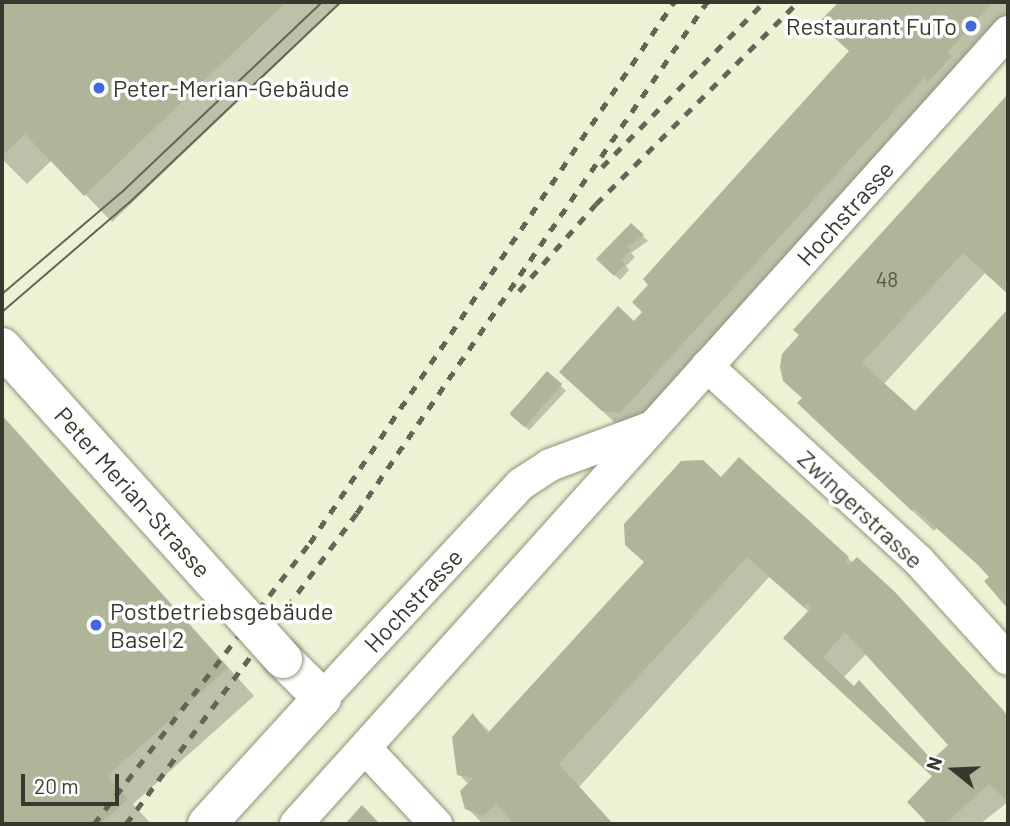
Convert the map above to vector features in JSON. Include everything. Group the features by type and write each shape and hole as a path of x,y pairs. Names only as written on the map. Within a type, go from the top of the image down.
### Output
{"street":[{"name":"Hochstrasse","path":"296,824 1008,32"},
{"name":"Peter Merian-Strasse","path":"2,347 283,659 322,698"},
{"name":"Zwingerstrasse","path":"707,366 919,561 1008,659"},
{"name":"Hochstrasse","path":"207,824 521,484 550,465 654,426"},
{"path":"366,749 436,824"}],"building":[{"name":"Peter-Merian-Gebäude","path":"2,2 286,2 84,196 25,134 2,156"},
{"path":"839,2 993,2 947,53 952,56 928,82 924,78 620,413 602,411 559,372 618,306 634,321 642,312 632,302 648,285 643,279 849,51 818,23"},
{"path":"1008,94 1008,294 963,253 862,363 915,411 1008,309 1008,609 984,581 989,577 978,565 915,509 912,511 797,403 802,398 783,381 780,367 782,354 799,335 793,330"},
{"path":"631,223 644,235 627,247 631,250 621,260 625,264 614,276 596,259"},
{"path":"547,371 562,384 525,427 510,414"},
{"name":"Postbetriebsgebäude Basel 2","path":"2,416 228,668 107,776 128,799 100,824 2,824"},
{"path":"739,457 849,557 845,561 849,565 857,557 895,592 1004,711 1008,719 1008,802 989,784 945,824 928,824 907,802 932,776 783,638 812,607 807,603 804,607 747,557 559,764 613,824 514,824 496,804 483,816 465,809 460,791 473,778 457,775 452,737 473,713 487,734 644,562 625,545 624,524 681,461 703,460 721,477","holes":["845,632 948,745 932,760 859,680 854,686 823,657"]},
{"path":"362,805 380,824 345,824"}],"tram line":[{"path":"2,294 122,192 322,2"},
{"path":"2,312 130,202 341,2"}],"railway":[{"path":"94,824 310,543 674,2"},
{"path":"126,824 357,513 707,2"},
{"path":"602,167 764,2"},
{"path":"519,291 596,204 798,2"}],"place":[{"name":"Restaurant FuTo","path":"971,26"},
{"name":"Peter-Merian-Gebäude","path":"99,88"},
{"name":"Postbetriebsgebäude Basel 2","path":"96,625"}]}
